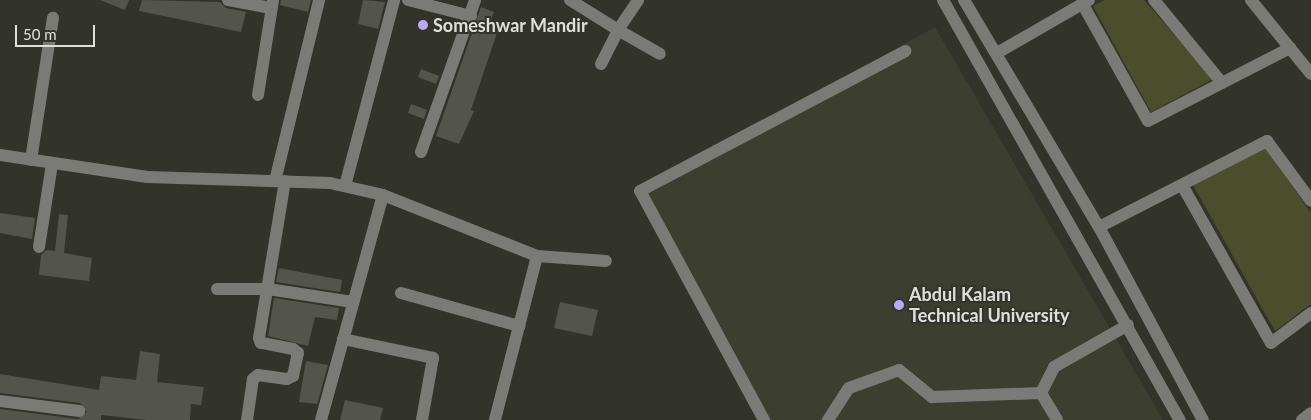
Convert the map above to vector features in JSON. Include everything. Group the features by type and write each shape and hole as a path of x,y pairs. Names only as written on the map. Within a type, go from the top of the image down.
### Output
{"street":[{"path":"228,0 272,4 258,95"},
{"path":"247,420 253,379 258,375 287,379 293,376 298,353 293,349 261,343 259,338 268,289 280,181 319,0"},
{"path":"345,186 394,0"},
{"path":"408,0 471,16"},
{"path":"421,152 471,16 475,0"},
{"path":"570,0 660,54"},
{"path":"601,64 618,30 638,0"},
{"path":"943,0 1180,420"},
{"path":"964,0 1099,227 1203,420"},
{"path":"1154,0 1222,82"},
{"path":"1251,0 1311,74"},
{"path":"997,53 1086,2 1148,121 1290,48"},
{"path":"31,160 53,18"},
{"path":"764,420 640,191 905,51"},
{"path":"1099,227 1267,141 1311,201"},
{"path":"0,155 147,178 280,181 345,186 383,195 537,256 606,261"},
{"path":"39,246 52,164"},
{"path":"1182,185 1271,343 1311,313"},
{"path":"322,420 383,195"},
{"path":"495,420 537,256"},
{"path":"217,289 268,289 353,302"},
{"path":"401,293 519,326"},
{"path":"1042,394 1054,367 1128,325"},
{"path":"343,339 433,358 422,420"},
{"path":"828,420 849,388 899,370 932,397 1042,394"},
{"path":"1042,394 1056,420"},
{"path":"0,401 79,411"}],"shaded area":[{"name":"Abdul Kalam Technical University","path":"935,27 1163,420 764,420 640,191"}],"green space":[{"path":"1105,0 1144,0 1213,79 1151,112 1093,6"},
{"path":"1265,147 1311,213 1311,304 1275,331 1193,185"}],"building":[{"path":"100,0 129,0 125,10"},
{"path":"142,0 220,2 226,8 246,12 241,32 139,11"},
{"path":"281,0 311,0 308,12 280,5"},
{"path":"363,0 385,2 378,29 358,24"},
{"path":"481,7 494,12 491,20 500,24 471,110 474,111 459,144 436,136"},
{"path":"421,69 439,76 436,84 418,77"},
{"path":"411,104 427,110 424,119 408,113"},
{"path":"0,213 35,218 32,239 0,233"},
{"path":"59,214 68,215 64,253 92,258 89,281 39,275 41,255 46,250 55,251"},
{"path":"279,268 342,280 340,292 276,282"},
{"path":"274,298 339,308 337,320 315,317 308,346 268,336"},
{"path":"560,302 598,310 592,336 554,328"},
{"path":"140,351 160,354 157,382 204,387 201,405 191,404 190,420 147,420 101,415 101,420 0,420 0,409 78,419 87,412 80,403 0,393 0,374 99,390 101,376 136,380"},
{"path":"306,361 328,365 317,404 299,402"},
{"path":"345,400 383,408 380,420 340,420"}],"place":[{"name":"Someshwar Mandir","path":"423,25"},
{"name":"Abdul Kalam Technical University","path":"899,305"}]}
